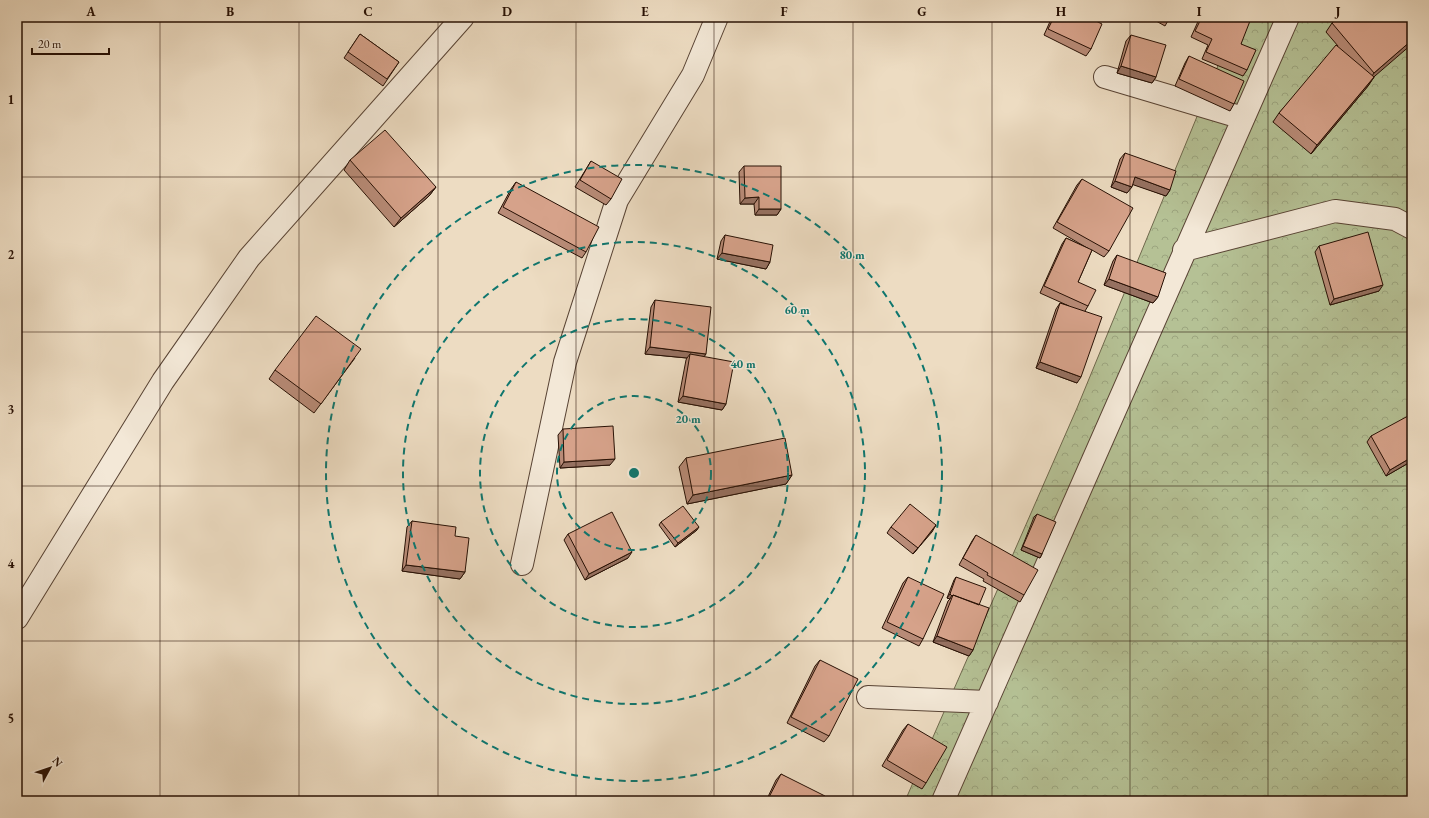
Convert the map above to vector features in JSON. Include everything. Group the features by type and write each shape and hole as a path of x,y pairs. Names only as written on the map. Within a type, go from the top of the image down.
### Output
{"street":[{"path":"17,618 163,381 249,258 463,17"},
{"path":"522,564 565,362 617,200 692,75 717,17"},
{"path":"943,801 1184,250 1288,17"},
{"path":"1105,77 1243,118"},
{"path":"1184,250 1335,211 1394,219 1412,228"},
{"path":"868,697 987,702"}],"green space":[{"path":"1238,17 1412,17 1412,801 905,801 1077,408"}],"building":[{"path":"1054,17 1088,17 1102,24 1091,49 1048,29"},
{"path":"1202,17 1241,17 1250,21 1241,44 1256,50 1247,70 1206,52 1212,39 1195,31"},
{"path":"1339,17 1405,17 1403,18 1412,28 1412,40 1374,73 1332,23"},
{"path":"360,34 399,62 387,79 348,52"},
{"path":"1131,35 1166,45 1156,77 1121,66"},
{"path":"1336,45 1374,77 1317,145 1279,113"},
{"path":"1189,56 1244,81 1234,104 1179,79"},
{"path":"385,130 436,187 401,218 350,160"},
{"path":"1125,153 1176,171 1170,190 1135,177 1132,187 1115,181"},
{"path":"591,161 622,179 611,199 580,180"},
{"path":"744,166 781,166 781,209 759,209 759,197 745,198"},
{"path":"1082,179 1133,208 1109,251 1057,222"},
{"path":"516,182 599,227 586,252 503,207"},
{"path":"1368,232 1383,285 1334,299 1319,246"},
{"path":"725,235 773,245 770,262 722,253"},
{"path":"1066,238 1092,250 1078,282 1096,290 1088,306 1044,286"},
{"path":"1117,255 1166,273 1158,297 1109,279"},
{"path":"655,300 711,307 706,354 650,347"},
{"path":"1060,303 1102,317 1081,377 1040,362"},
{"path":"316,316 361,349 321,404 275,370"},
{"path":"690,354 734,362 726,404 683,396"},
{"path":"1408,416 1412,423 1412,457 1390,470 1371,436"},
{"path":"613,426 615,459 564,462 563,429"},
{"path":"785,438 792,475 693,495 686,458"},
{"path":"910,504 936,525 918,548 891,527"},
{"path":"683,506 699,527 678,543 661,522"},
{"path":"612,512 632,552 589,574 568,534"},
{"path":"1037,514 1056,522 1042,554 1023,546"},
{"path":"412,521 456,527 455,536 469,538 465,572 406,565"},
{"path":"976,535 1038,570 1024,595 987,575 988,573 963,558"},
{"path":"908,577 944,594 923,639 887,622"},
{"path":"956,577 986,588 979,605 950,594"},
{"path":"953,595 989,608 973,650 937,636"},
{"path":"820,660 858,679 829,736 791,717"},
{"path":"908,724 947,747 926,783 887,760"},
{"path":"781,774 825,796 823,801 767,801"}]}
